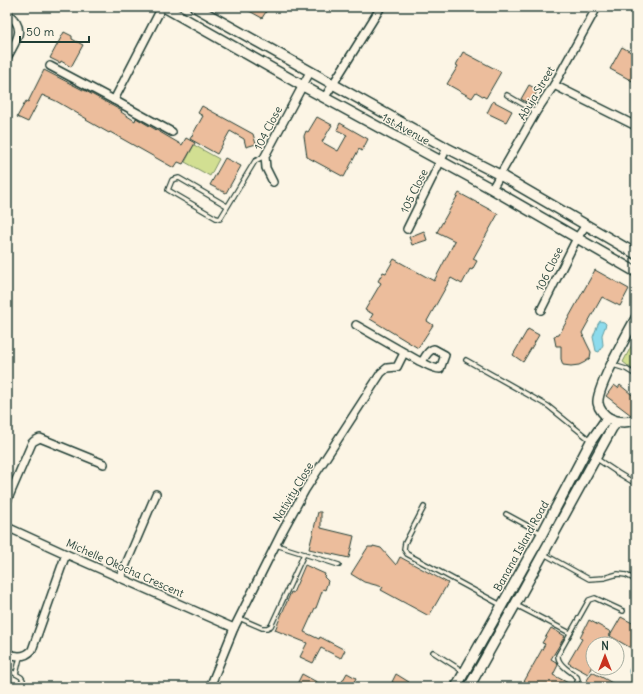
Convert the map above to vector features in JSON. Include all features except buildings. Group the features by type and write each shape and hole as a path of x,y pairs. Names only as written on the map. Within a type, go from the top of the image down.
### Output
{"street":[{"name":"1st Avenue","path":"163,7 440,162 492,189 636,272"},
{"path":"114,100 163,7"},
{"name":"1st Avenue","path":"194,7 500,176 636,254"},
{"path":"325,97 381,7"},
{"name":"Abuja Street","path":"492,189 536,112 554,85 596,7"},
{"path":"7,13 18,24 20,29 7,58"},
{"path":"50,66 172,132"},
{"name":"104 Close","path":"273,182 266,168 265,156 310,72"},
{"path":"554,85 636,126"},
{"name":"105 Close","path":"407,229 447,148"},
{"name":"106 Close","path":"541,310 577,238 586,225"},
{"path":"636,318 612,365 599,395 598,404 608,418 617,422 630,422 636,420"},
{"path":"356,325 422,362"},
{"name":"Nativity Close","path":"210,687 234,628 275,544 305,490 381,373 387,368 397,367 404,353"},
{"name":"Banana Island Road","path":"456,687 542,534 591,441 608,418"},
{"name":"Banana Island Road","path":"468,687 516,605 612,428 617,422"},
{"path":"7,501 32,443 36,439 40,438 104,464"},
{"path":"120,578 156,494"},
{"name":"Michelle Okocha Crescent","path":"7,527 234,628"},
{"path":"7,653 20,657 29,654 32,650 66,554"}],"lane":[{"path":"507,95 536,112"},
{"path":"227,206 179,178 172,180 168,190 216,218 220,218 254,161 265,156"},
{"path":"466,360 548,406 591,441"},
{"path":"612,365 626,369 636,375"},
{"path":"596,458 618,474 636,484"},
{"path":"424,507 405,543 404,549 407,554 502,605"},
{"path":"506,514 542,534"},
{"path":"275,544 339,565"},
{"path":"239,618 262,628 271,626 304,554"},
{"path":"543,554 589,579 599,579 618,574 626,575 636,580"},
{"path":"574,687 578,680 577,677 560,662 558,655 589,600 595,598 623,611"},
{"path":"516,605 570,633"},
{"path":"433,652 464,672"},
{"path":"16,674 20,657"},
{"path":"7,669 21,677 23,680 20,687"}],"green space":[{"path":"194,145 219,159 210,176 185,162"},
{"path":"636,337 636,372 623,362"}],"water":[{"path":"600,321 606,324 602,335 603,345 599,352 596,351 593,337"},
{"path":"636,666 636,683 631,680 633,677 629,671 630,668"}]}
